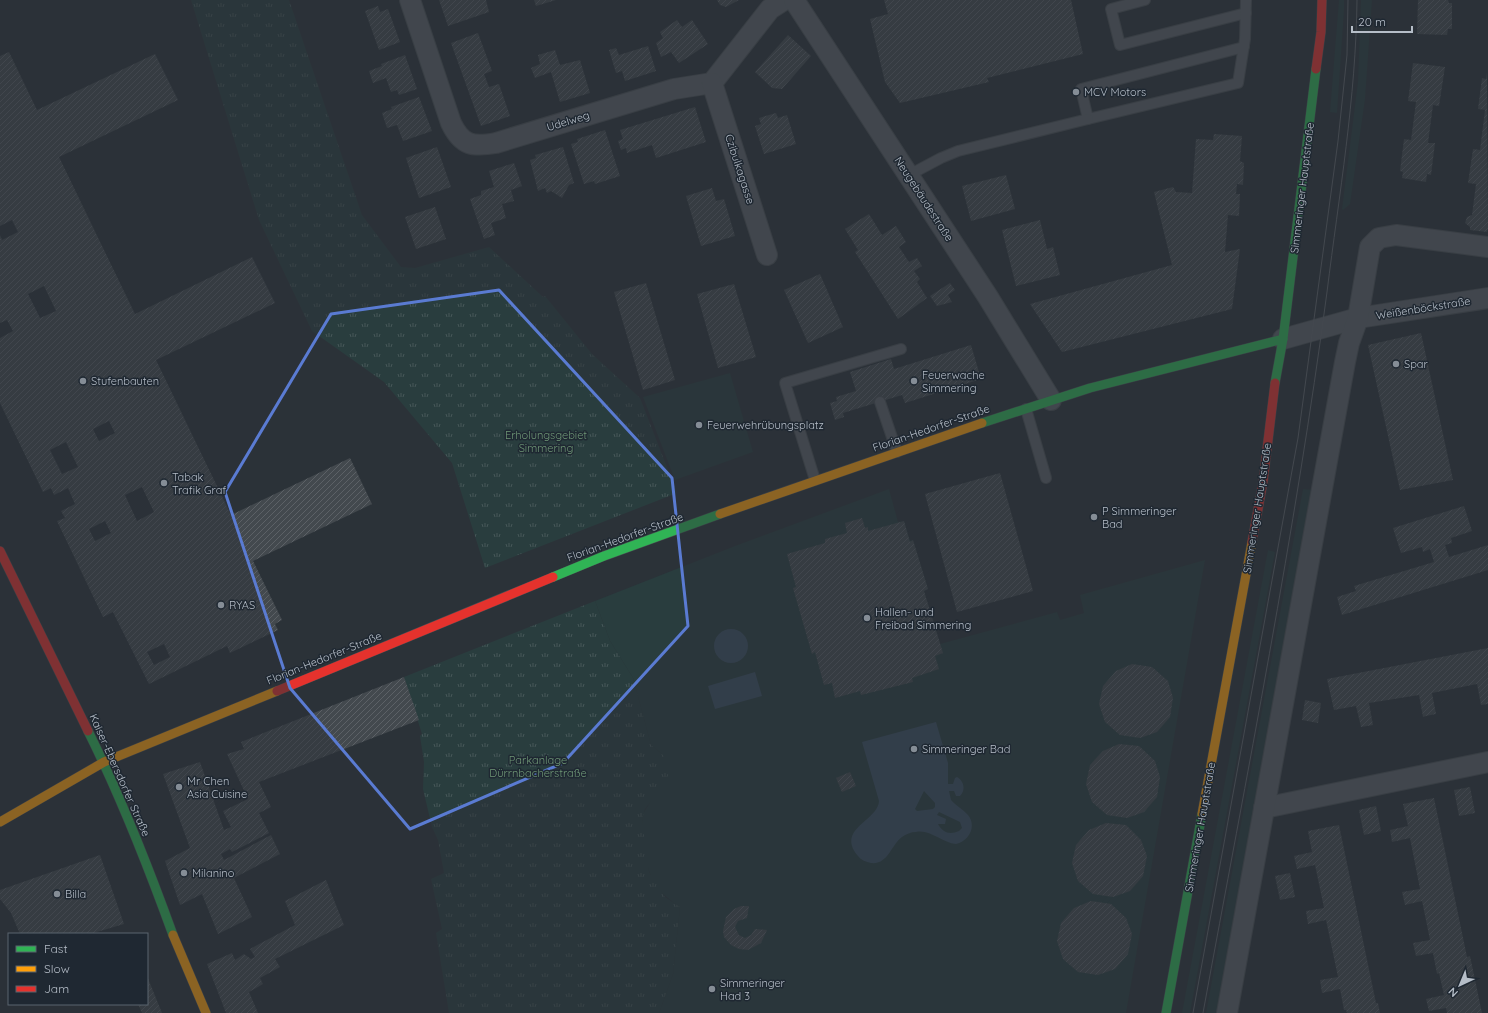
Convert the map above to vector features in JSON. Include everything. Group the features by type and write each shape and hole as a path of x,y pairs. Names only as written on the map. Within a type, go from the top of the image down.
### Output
{"main road":[{"name":"Simmeringer Hauptstraße","path":"1166,1013 1263,482 1275,382 1283,339 1321,32 1322,0"},
{"name":"Florian-Hedorfer-Straße","path":"0,822 104,762 604,556 815,480 1051,400 1098,386 1283,339"},
{"name":"Kaiser-Ebersdorfer Straße","path":"0,551 104,762 149,868 175,940 206,1013"}],"street":[{"name":"Udelweg","path":"410,0 451,123 456,133 463,140 473,145 496,143 674,89 712,83"},
{"path":"712,83 770,9 784,0"},
{"name":"Neugebäudestraße","path":"794,0 988,297 1051,400"},
{"name":"Czibulkagasse","path":"712,83 767,255"},
{"name":"Weißenböckstraße","path":"1358,318 1370,247 1379,238 1396,235 1488,247"},
{"name":"Weißenböckstraße","path":"1283,339 1358,318 1488,298"},
{"path":"1227,1013 1345,362 1349,343 1358,318"},
{"path":"1264,808 1488,762"}],"lane":[{"path":"1145,0 1111,10 1120,45 1246,14"},
{"path":"909,175 940,158 958,151 1238,83 1244,46 1246,0"},
{"path":"1088,119 1082,89 1244,46"},
{"path":"815,480 785,383 902,348"},
{"path":"880,402 897,452"},
{"path":"1026,409 1046,478"}],"highlighted area":[{"path":"499,290 672,478 688,626 563,763 410,829 290,688 225,492 331,314"}],"green space":[{"name":"Erholungsgebiet Simmering","path":"191,0 289,0 362,215 401,267 415,268 489,247 543,297 545,296 592,354 640,398 677,493 485,568 452,463 384,382 312,331 259,220"},
{"path":"1339,0 1344,0 1344,10 1337,113 1330,112"},
{"path":"1361,0 1372,0 1365,99 1350,204 1343,210 1358,82"},
{"name":"Feuerwehrübungsplatz","path":"730,373 753,452 675,480 643,397"},
{"name":"Simmeringer Bad","path":"889,489 898,522 904,521 910,541 913,540 928,589 924,591 940,644 1057,612 1060,620 1084,613 1080,595 1205,560 1126,1013 659,1013 673,974 680,907 663,893 652,879 645,852 642,818 652,796 662,754 651,745 633,678 610,641 595,601 735,546"},
{"path":"1303,489 1312,490 1218,1013 1206,1013"},
{"path":"1268,550 1275,552 1190,1013 1182,1013"},
{"name":"Parkanlage Dürrnbacherstraße","path":"595,601 610,641 633,678 651,745 662,754 667,762 669,770 667,780 645,809 642,819 649,872 665,897 680,907 673,974 659,1013 449,1013 436,933 442,929 431,879 444,873 438,840 432,827 423,789 424,762 420,736 422,734 404,677"}],"water":[{"path":"734,629 743,634 747,639 747,653 743,658 738,662 728,663 724,662 715,653 714,643 715,639 724,630"},
{"path":"755,672 762,696 715,709 708,686"},
{"path":"936,722 948,763 948,784 953,784 955,778 957,777 963,783 964,788 960,796 956,796 954,791 949,791 951,800 971,819 972,828 965,840 956,844 926,832 912,832 898,840 889,854 881,861 871,863 861,859 852,847 851,839 854,832 877,808 879,801 862,742","holes":["924,791 935,803 935,807 933,809 917,811 915,809","939,812 960,822 962,828 953,833 944,831 938,824 945,824 946,819 937,815"]}],"building":[{"path":"439,0 486,0 489,12 448,26"},
{"path":"534,0 556,0 536,6"},
{"path":"717,0 739,0 726,7 720,5"},
{"path":"884,0 1071,0 1083,54 987,78 989,82 900,103 885,82 870,19 888,14"},
{"path":"1418,0 1448,0 1449,3 1452,3 1452,29 1448,29 1447,35 1417,34"},
{"path":"378,6 380,12 388,9 400,42 379,50 365,11"},
{"path":"677,20 682,27 692,20 708,44 679,63 671,52 661,57 656,43 663,38 660,32"},
{"path":"478,33 492,71 484,74 489,87 499,84 510,116 481,126 451,43"},
{"path":"788,35 811,56 782,89 772,88 755,72"},
{"path":"648,46 656,71 625,81 622,71 616,73 609,50 616,48 619,55"},
{"path":"555,50 560,65 580,60 590,93 560,102 551,72 535,78 531,68 540,64 538,55"},
{"name":"Stufenbauten","path":"9,52 37,110 155,54 178,100 59,157 135,314 252,257 275,303 156,360 231,515 350,458 372,504 253,561 282,620 275,624 278,630 230,653 227,646 149,684 113,612 103,617 57,521 65,518 61,511 75,504 68,488 54,495 51,488 43,492 0,403 0,338 13,331 7,320 0,323 0,235 2,240 18,232 12,220 0,226 0,56","holes":["44,286 56,311 40,318 28,294","109,421 115,433 99,441 93,429","66,442 78,467 62,474 50,450","142,487 154,512 137,521 125,495","105,521 111,533 95,541 89,529","164,644 170,657 154,665 147,652"]},
{"path":"405,55 417,89 399,95 397,90 391,92 386,78 373,83 369,71 382,66 381,64"},
{"path":"1413,63 1445,67 1439,106 1433,105 1428,143 1435,143 1431,175 1427,174 1426,182 1402,178 1403,172 1400,171 1404,139 1411,140 1416,102 1408,101"},
{"path":"1487,73 1487,232 1470,230 1470,227 1465,223 1467,217 1472,215 1476,184 1468,183 1473,149 1480,150 1485,110 1478,109 1482,78 1486,79"},
{"path":"419,97 432,131 403,141 397,125 387,128 382,113 392,109 391,107"},
{"path":"695,107 706,142 656,158 652,145 627,153 626,148 621,150 618,141 623,139 620,130"},
{"path":"776,113 778,118 787,115 796,144 764,154 755,126 761,124 759,118"},
{"path":"605,130 620,176 595,184 594,181 584,184 571,144 578,142 577,139"},
{"path":"1214,134 1242,136 1240,161 1244,163 1243,185 1237,184 1236,194 1240,194 1239,216 1228,215 1225,252 1240,249 1232,309 1062,352 1030,304 1172,265 1154,192 1173,187 1176,192 1192,193 1196,139 1213,140"},
{"path":"437,147 451,187 419,198 406,158"},
{"path":"563,147 574,183 569,185 562,198 551,191 547,193 545,188 538,191 530,160 536,158 535,155"},
{"path":"514,163 522,186 511,190 514,201 502,204 506,218 491,223 495,235 484,239 470,199 481,195 481,191 494,187 489,171"},
{"path":"1006,175 1015,209 971,221 962,186"},
{"path":"712,188 716,201 724,199 735,236 701,246 686,196"},
{"path":"435,207 446,239 416,249 405,217"},
{"path":"869,214 882,235 896,226 906,242 899,247 909,262 917,258 922,266 914,271 920,279 917,282 927,298 898,319 855,252 858,250 845,229"},
{"path":"1040,220 1047,249 1053,247 1060,275 1016,286 1002,230"},
{"path":"820,274 843,327 808,343 784,290"},
{"path":"646,283 675,380 643,390 614,292"},
{"path":"950,283 955,290 948,295 952,302 937,306 930,296"},
{"path":"734,284 756,357 718,368 697,294"},
{"path":"1421,333 1453,480 1400,490 1368,345"},
{"name":"Feuerwache Simmering","path":"971,345 981,379 905,403 902,395 843,413 844,417 835,420 830,403 837,401 836,397 856,391 850,372 891,359 894,369"},
{"path":"1000,473 1033,591 957,612 925,494"},
{"path":"1464,506 1472,531 1451,538 1452,543 1445,545 1449,557 1488,545 1488,570 1342,615 1337,597 1356,591 1354,586 1434,562 1430,549 1423,552 1422,547 1401,553 1393,528"},
{"name":"Hallen- und Freibad Simmering","path":"862,518 865,528 868,527 868,531 904,521 910,542 913,540 928,589 924,591 943,653 935,656 939,669 912,678 913,682 861,695 860,691 835,698 832,683 824,685 815,652 812,654 793,588 796,587 787,554 825,543 825,539 847,533 845,523"},
{"path":"1488,648 1488,704 1481,705 1477,684 1432,693 1436,714 1423,717 1419,695 1369,703 1373,725 1361,727 1356,706 1334,710 1327,679"},
{"path":"1132,664 1152,667 1168,681 1173,698 1170,717 1157,732 1140,738 1120,735 1105,722 1099,704 1103,686 1116,671"},
{"path":"404,677 419,720 259,782 271,807 259,813 269,833 232,852 230,849 221,854 224,860 271,835 280,854 234,878 252,917 218,934 202,894 180,905 165,861 190,848 163,774 200,762 224,830 231,827 223,811 248,799 227,754 244,749 241,742"},
{"path":"1305,700 1321,703 1318,723 1302,720"},
{"path":"1119,744 1139,746 1155,761 1160,777 1157,797 1144,812 1127,818 1107,815 1092,802 1086,784 1090,765 1103,751"},
{"path":"850,772 856,786 842,792 836,778"},
{"path":"1470,787 1475,813 1459,816 1454,790"},
{"path":"1434,798 1467,957 1470,956 1482,1013 1447,1013 1446,1008 1429,1011 1426,999 1444,995 1439,973 1437,974 1433,953 1416,956 1413,943 1430,940 1422,901 1405,905 1402,892 1420,889 1410,838 1392,842 1390,830 1408,826 1403,804"},
{"path":"1376,806 1381,831 1364,835 1359,810"},
{"path":"1106,823 1126,825 1141,840 1147,856 1143,876 1130,891 1113,897 1093,894 1078,881 1072,863 1076,845 1089,830"},
{"path":"1339,825 1376,1003 1378,1003 1380,1013 1347,1013 1346,1010 1344,1010 1340,989 1322,993 1320,980 1338,977 1326,920 1308,924 1306,911 1324,908 1315,865 1297,869 1294,856 1312,852 1308,831"},
{"name":"Billa","path":"100,855 124,924 93,933 20,933 11,913 0,899 0,890"},
{"path":"1290,873 1295,897 1280,900 1275,876"},
{"path":"326,880 344,925 275,959 280,967 260,978 263,984 249,992 258,1013 226,1013 207,964 232,953 235,960 244,954 251,959 255,957 250,949 295,925 285,901"},
{"path":"1091,901 1111,904 1126,918 1132,934 1128,954 1115,969 1098,975 1078,972 1063,959 1057,941 1061,923 1074,908"},
{"path":"741,906 749,906 747,918 738,921 735,927 739,935 745,938 751,935 755,929 767,930 761,943 748,950 739,949 731,945 724,937 723,931 726,917 734,909"},
{"path":"148,978 162,1013 142,1013 138,1005 148,1005"}],"tram line":[{"path":"1193,1013 1298,438 1338,141 1347,55 1348,0"},
{"path":"1203,1013 1270,653 1314,383 1342,183 1354,73 1357,0"}],"traffic: fast":[{"path":"1275,383 1283,339 1316,69"},
{"path":"982,423 1090,388 1283,339"},
{"path":"553,577 604,556 720,514"},
{"path":"88,731 134,832 173,935"},
{"path":"1166,1013 1202,814"}],"traffic: slow":[{"path":"720,514 982,423"},
{"path":"1202,814 1252,542"},
{"path":"0,822 104,762 277,691"},
{"path":"173,935 206,1013"}],"traffic: jam":[{"path":"1316,69 1321,32 1322,0"},
{"path":"1252,542 1263,482 1275,383"},
{"path":"0,551 88,731"},
{"path":"277,691 553,577"}],"place":[{"name":"MCV Motors","path":"1076,92"},
{"name":"Spar","path":"1396,364"},
{"name":"Stufenbauten","path":"83,381"},
{"name":"Feuerwache Simmering","path":"914,381"},
{"name":"Feuerwehrübungsplatz","path":"699,425"},
{"name":"Tabak Trafik Graf","path":"164,483"},
{"name":"P Simmeringer Bad","path":"1094,517"},
{"name":"RYAS","path":"221,605"},
{"name":"Hallen- und Freibad Simmering","path":"867,618"},
{"name":"Simmeringer Bad","path":"914,749"},
{"name":"Mr Chen Asia Cuisine","path":"179,787"},
{"name":"Milanino","path":"184,873"},
{"name":"Billa","path":"57,894"},
{"name":"Simmeringer Had 3","path":"712,989"}]}
